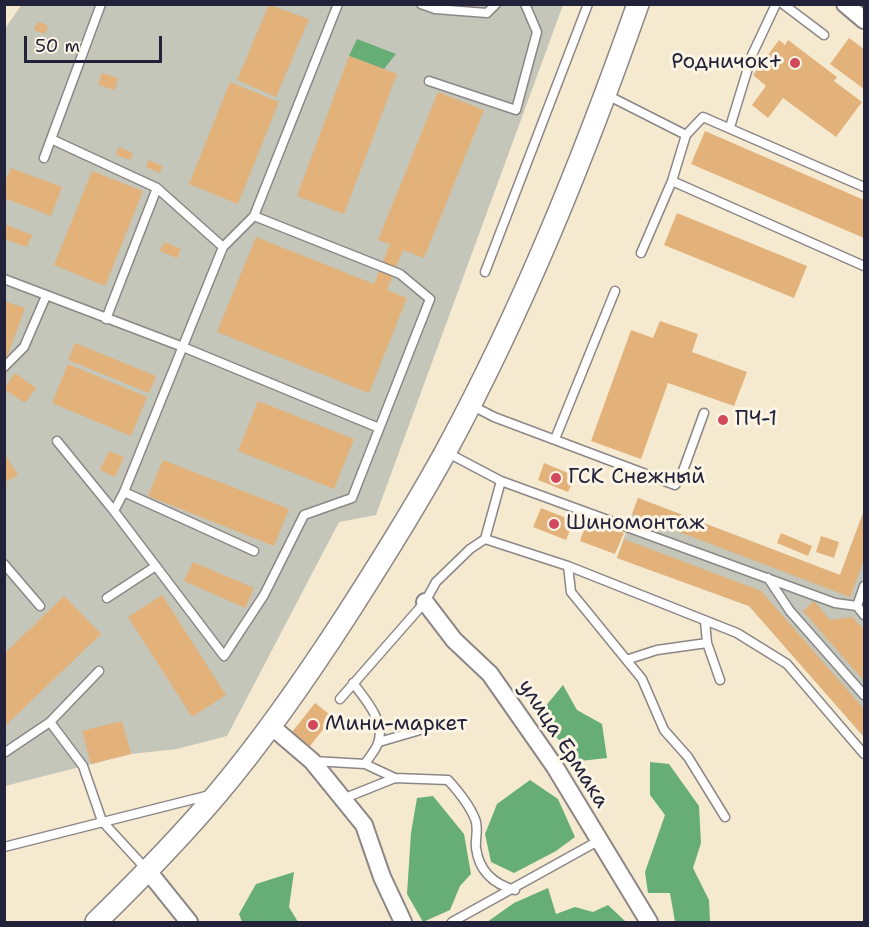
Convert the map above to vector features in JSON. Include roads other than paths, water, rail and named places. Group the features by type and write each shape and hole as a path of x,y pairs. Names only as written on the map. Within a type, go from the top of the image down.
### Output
{"street":[{"path":"96,922 148,871 219,792 271,726 373,573 446,452 519,302 605,94 638,4"},
{"path":"844,4 864,20"},
{"name":"улица Ермака","path":"425,602 454,640 490,674 555,767 649,922"},
{"path":"271,726 312,760 345,798 364,825 382,877 403,922"},
{"path":"148,871 189,922"}],"lane":[{"path":"44,158 101,4"},
{"path":"114,511 124,492 223,247 254,216 338,4"},
{"path":"421,4 435,9 487,14 496,4"},
{"path":"429,81 516,110 537,32 525,4"},
{"path":"485,272 588,4"},
{"path":"730,127 752,55 776,4"},
{"path":"783,4 824,35"},
{"path":"605,94 686,135"},
{"path":"641,253 672,181 686,135 703,117 864,187"},
{"path":"51,139 157,188 223,247"},
{"path":"672,181 864,266"},
{"path":"106,319 157,188"},
{"path":"57,441 114,511 224,656 264,595 304,515 352,498 430,299 400,274 254,216"},
{"path":"4,279 183,347 379,428"},
{"path":"555,439 615,291"},
{"path":"4,367 24,347 46,296"},
{"path":"470,405 494,417 675,484 680,479 704,413"},
{"path":"446,452 501,481 835,603 857,606 864,615"},
{"path":"340,699 425,602 436,582 470,549 485,539 501,481"},
{"path":"124,492 254,551"},
{"path":"485,539 568,566 736,633 788,664 864,754"},
{"path":"4,564 40,606"},
{"path":"106,598 156,566"},
{"path":"568,566 571,592 614,648 629,659 642,679 664,730 688,757 725,817"},
{"path":"768,577 790,611 864,695"},
{"path":"857,606 864,586"},
{"path":"705,621 707,643 720,680"},
{"path":"629,659 657,650 707,643"},
{"path":"4,753 50,722 99,671"},
{"path":"353,683 369,704 378,722 379,742 365,764"},
{"path":"50,722 83,766 102,821 148,871"},
{"path":"379,742 427,728"},
{"path":"312,760 365,764 395,778 448,780 466,800 477,822 476,848 483,871 497,885 514,890"},
{"path":"345,798 395,778"},
{"path":"4,847 219,792"},
{"path":"452,922 514,890 598,841"}],"place":[{"name":"Родничок+","path":"795,63"},
{"name":"ПЧ-1","path":"723,420"},
{"name":"ГСК Снежный","path":"556,478"},
{"name":"Шиномонтаж","path":"554,524"},
{"name":"Мини-маркет","path":"313,725"}]}
